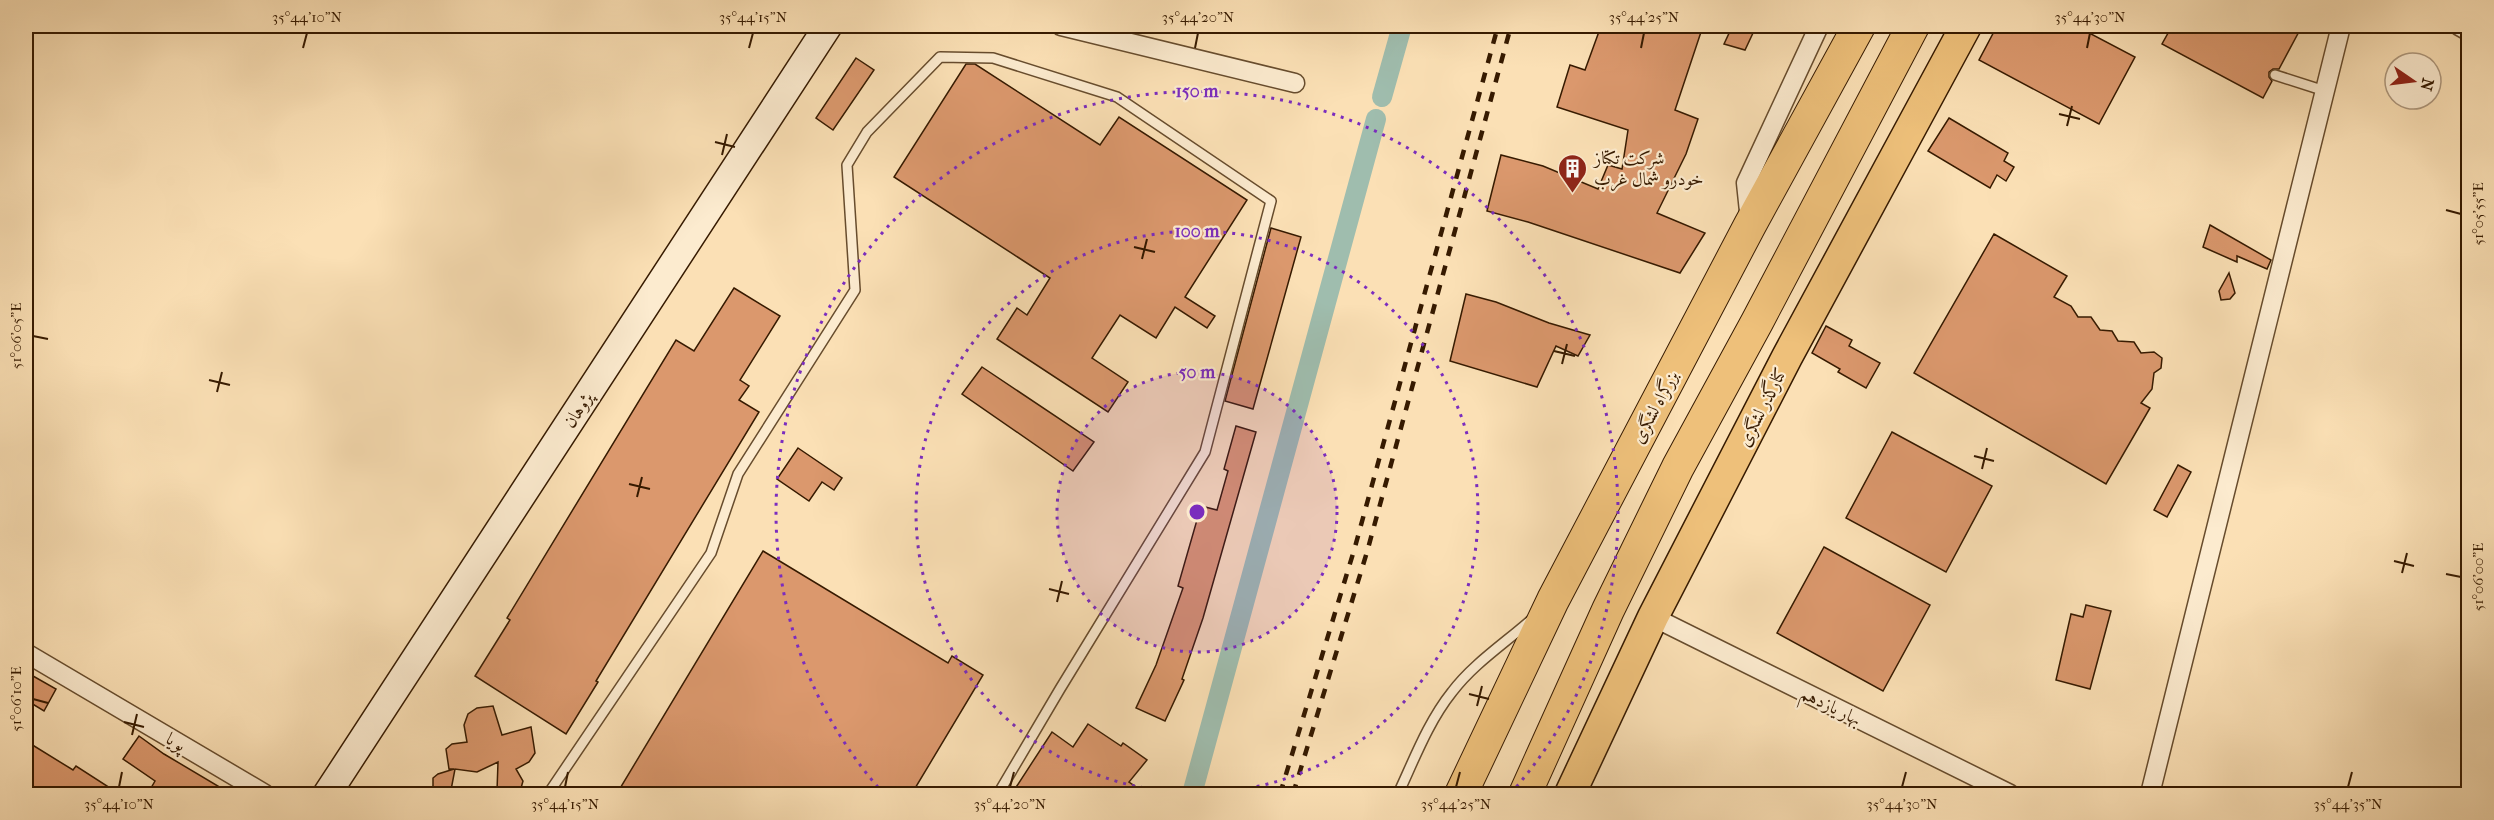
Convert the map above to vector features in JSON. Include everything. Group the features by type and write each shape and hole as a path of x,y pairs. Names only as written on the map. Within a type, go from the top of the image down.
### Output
{"highway":[{"name":"بزرگراه لشگری","path":"1461,795 1553,600 1750,225 1859,26"},
{"path":"1525,795 1608,610 1678,467 1913,26"}],"main road":[{"name":"پژوهان","path":"327,795 828,26"},
{"name":"کنارگذر لشگری","path":"1570,795 1653,617 1787,357 1966,26"}],"street":[{"path":"1061,26 1296,83"},
{"path":"1750,225 1746,183 1819,26"},
{"path":"2150,795 2342,26"},
{"path":"2459,26 2469,31"},
{"name":"بهار یازدهم","path":"1653,617 2010,795"},
{"name":"پویا","path":"26,653 265,795"}],"lane":[{"path":"548,795 711,554 738,474 855,290 847,165 867,132 939,57 993,58 1117,97 1271,201 1205,453 1060,689 998,795"},
{"path":"2276,75 2325,92"},
{"path":"1398,795 1432,719 1452,691 1479,663 1553,600"}],"building":[{"path":"1601,26 1703,26 1675,110 1698,119 1686,154 1657,213 1705,233 1680,273 1528,222 1487,211 1501,155 1543,166 1598,189 1608,165 1622,169 1628,130 1557,107 1570,65 1585,70"},
{"path":"1997,26 2076,26 2135,57 2099,124 1979,60"},
{"path":"2172,26 2302,26 2279,69 2269,72 2272,81 2263,98 2162,44"},
{"path":"1732,27 1753,33 1745,50 1724,44"},
{"path":"856,58 874,70 833,130 816,118"},
{"path":"966,64 975,64 1100,145 1119,117 1247,200 1185,297 1215,316 1207,328 1175,307 1156,338 1120,315 1092,358 1128,382 1108,412 997,339 1017,308 1027,315 1050,278 894,177"},
{"path":"1949,118 2008,153 2004,161 2014,167 2006,181 1997,175 1990,188 1928,151"},
{"path":"2210,225 2271,260 2267,269 2237,256 2237,262 2203,247"},
{"path":"1271,228 1301,237 1253,409 1225,401"},
{"path":"1994,234 2067,276 2054,297 2071,306 2078,317 2091,317 2100,330 2112,331 2118,341 2134,342 2141,353 2154,352 2162,358 2161,368 2154,373 2152,389 2141,403 2150,408 2106,484 1914,373"},
{"path":"2229,273 2235,293 2230,299 2221,300 2219,291"},
{"path":"734,288 780,316 740,380 749,386 739,400 759,412 566,734 475,676 510,620 507,618 676,340 694,351"},
{"path":"1466,294 1496,302 1549,323 1590,335 1578,356 1556,346 1537,387 1450,361"},
{"path":"1826,326 1852,340 1849,346 1880,363 1866,388 1838,372 1840,369 1812,353"},
{"path":"982,367 1094,442 1073,471 962,394"},
{"path":"1236,426 1256,432 1203,618 1182,679 1184,680 1165,721 1136,708 1156,665 1183,588 1178,586 1201,506 1217,510 1228,471 1224,469"},
{"path":"1892,432 1992,486 1946,572 1846,518"},
{"path":"798,448 842,478 834,490 822,482 809,501 777,479"},
{"path":"2178,465 2191,472 2167,517 2154,510"},
{"path":"1824,547 1930,605 1883,691 1777,633"},
{"path":"763,551 948,663 952,656 983,675 911,795 616,795"},
{"path":"2086,605 2111,611 2090,689 2056,680 2071,614 2083,617"},
{"path":"26,672 56,689 44,711 26,700"},
{"path":"493,706 502,735 531,727 535,753 529,762 516,769 523,781 519,795 500,795 497,791 498,762 477,772 455,769 451,790 445,794 438,793 433,788 433,778 454,769 449,769 446,749 452,744 467,742 464,725 468,714 477,708"},
{"path":"1088,724 1121,746 1123,743 1147,760 1129,782 1148,795 1011,795 1052,732 1073,747"},
{"path":"139,736 164,754 233,795 147,795 155,781 123,759"},
{"path":"26,741 73,770 76,766 121,795 26,795"}],"waterway":[{"path":"1382,97 1402,26"},
{"path":"1192,794 1376,119"}],"railway":[{"path":"1280,794 1355,547 1498,26"},
{"path":"1293,794 1367,552 1511,26"}],"place":[{"name":"شرکت تکتاز خودرو شمال غرب","path":"1573,194"}]}
